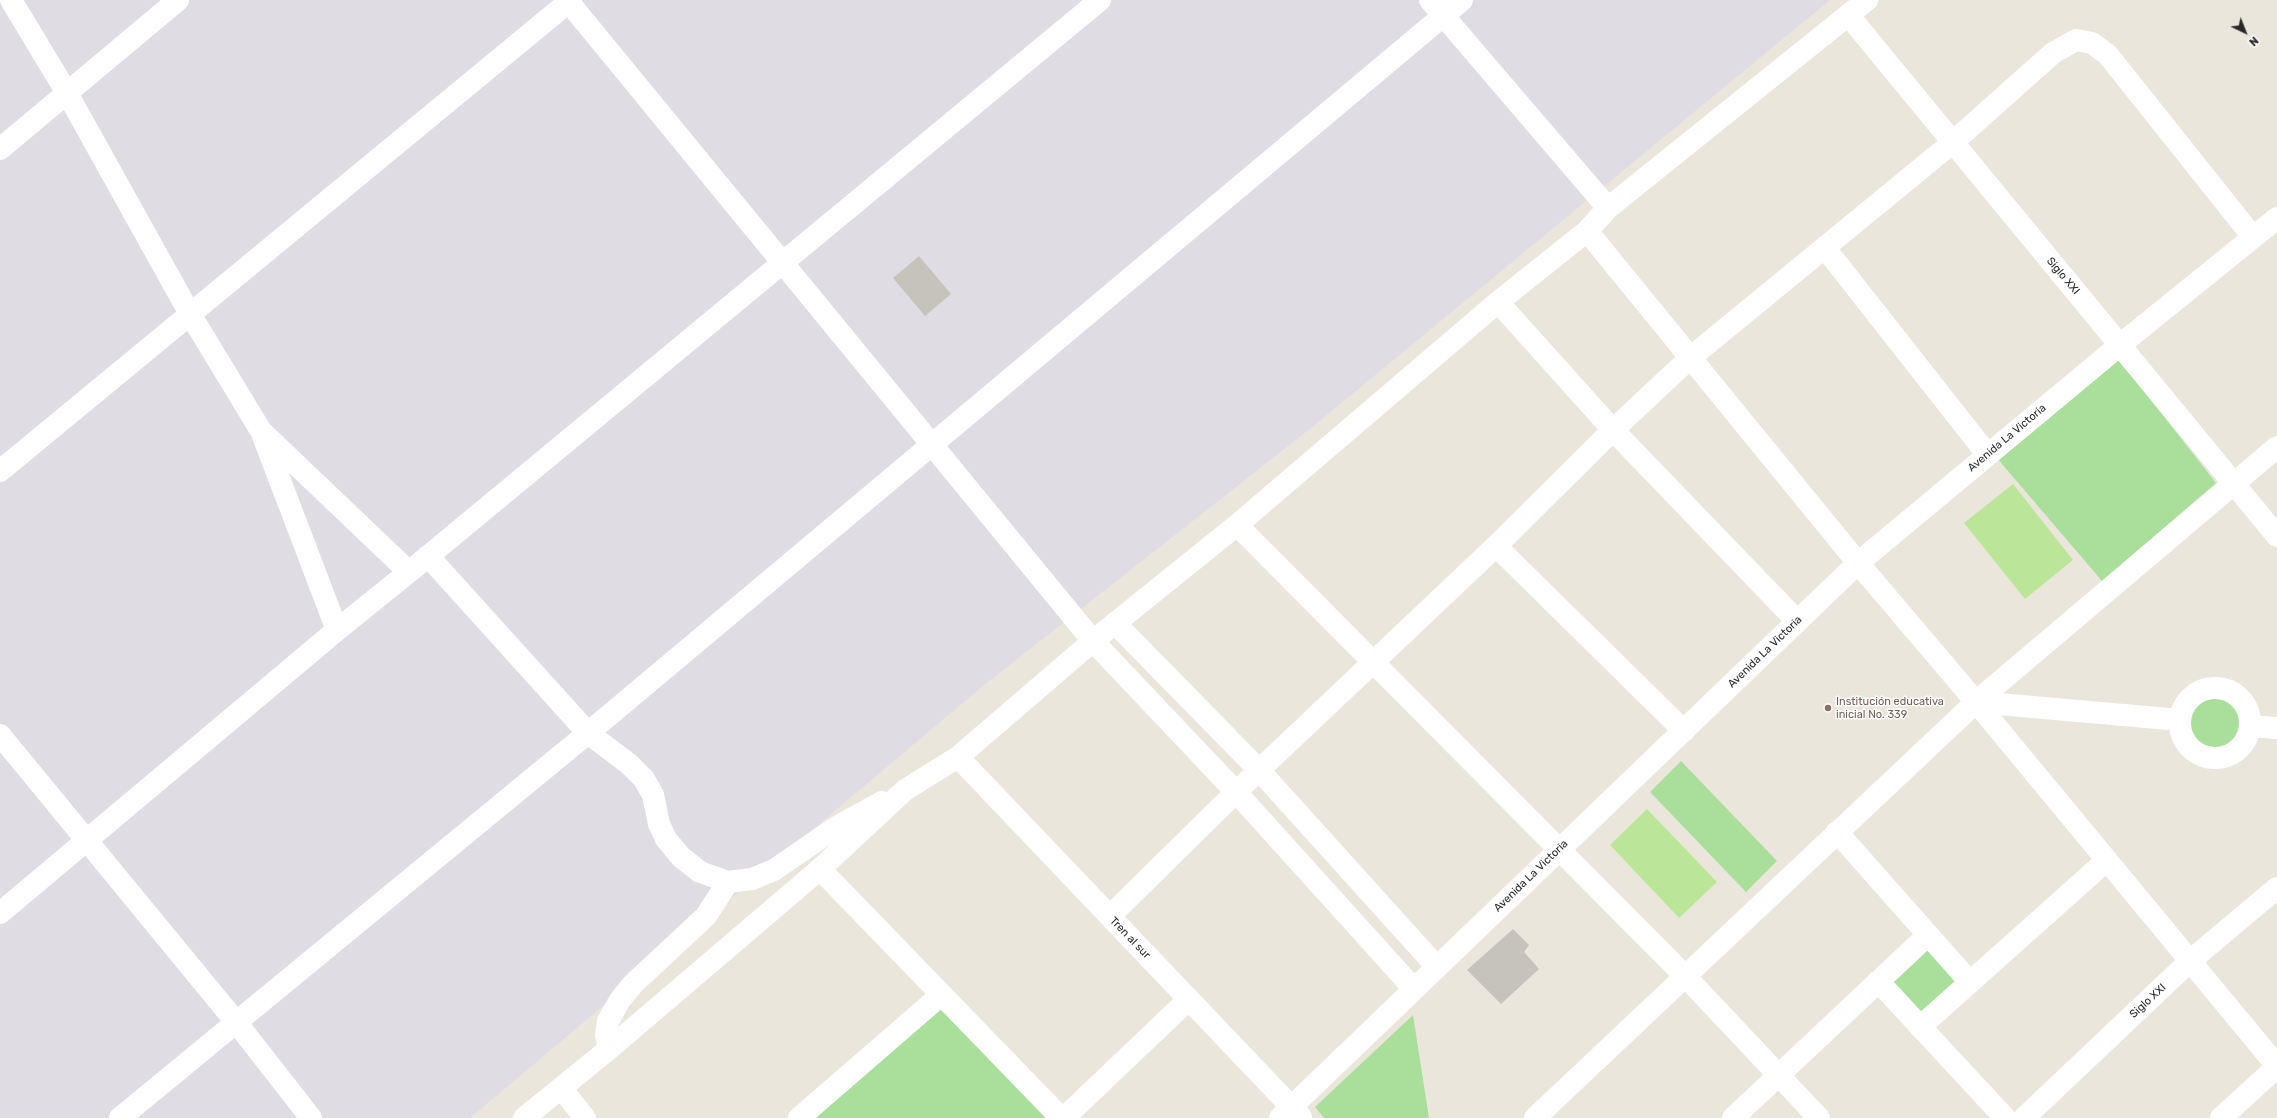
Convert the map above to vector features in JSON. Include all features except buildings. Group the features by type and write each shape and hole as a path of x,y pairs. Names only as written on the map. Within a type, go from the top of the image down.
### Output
{"street":[{"path":"11,0 67,93 190,314 261,432 337,630"},
{"path":"0,149 178,0"},
{"path":"0,913 337,630 1100,0"},
{"path":"120,1118 588,733 933,445 1436,8 1462,0"},
{"path":"428,556 588,733 629,764 644,779 653,796 659,824 666,839 681,857 700,872 728,882 752,879 774,870 854,816 904,790 958,757 1093,641 1237,524 1498,302 1587,230 1608,208 1849,16 1867,0"},
{"path":"0,471 569,1 782,264 933,445 1093,641 1236,792 1414,989"},
{"path":"1436,8 1608,208"},
{"name":"Siglo XXI","path":"1849,16 2277,536"},
{"path":"1110,916 1236,792 1496,546 1613,430 1690,358 1952,142 2053,53 2076,40 2092,43 2108,55 2253,236"},
{"name":"Avenida La Victoria","path":"1291,1114 1414,989 1858,563 2120,345 2277,218"},
{"path":"1587,230 1858,563 1976,702 2277,1067 2221,1118"},
{"path":"1825,248 1988,454"},
{"path":"1498,302 1613,430 1797,621"},
{"path":"261,432 409,572"},
{"path":"1535,1118 1976,702 2277,447"},
{"path":"1237,524 1558,850 1686,977 1819,1118"},
{"path":"1496,546 1684,731"},
{"path":"1115,623 1259,770 1437,967"},
{"path":"2218,688 2235,694 2242,700 2250,716 2250,726 2248,736 2236,752 2227,757 2212,758 2198,754 2190,748 2181,730 2180,720 2184,707 2193,696 2200,691 2218,688"},
{"path":"1976,702 2180,720"},
{"path":"2250,726 2277,728"},
{"path":"0,735 236,1022 310,1118"},
{"name":"Tren al sur","path":"958,757 1189,999 1291,1114"},
{"path":"524,1118 609,1049 820,869 904,790"},
{"path":"1837,832 1969,982"},
{"path":"1920,1026 2107,860"},
{"path":"820,869 1061,1118"},
{"path":"609,1049 606,1035 608,1021 620,1000 633,984 706,916 728,882"},
{"name":"Siglo XXI","path":"2024,1118 2190,961 2277,888"},
{"path":"1733,1118 1928,935"},
{"path":"1878,981 2005,1118"},
{"path":"799,1118 941,995"},
{"path":"1064,1118 1189,999"},
{"path":"561,1088 585,1118"}],"shaded area":[{"path":"0,0 1830,0 1311,428 983,686 470,1118 0,1118"}],"green space":[{"path":"2118,358 2216,483 2102,581 1996,457"},
{"path":"2013,484 2073,560 2025,599 1964,523"},
{"path":"2215,697 2225,699 2234,705 2240,714 2242,724 2240,734 2234,743 2225,749 2215,751 2205,749 2196,743 2190,734 2188,724 2190,714 2196,705 2205,699"},
{"path":"1681,761 1777,861 1746,892 1650,792"},
{"path":"1647,809 1717,882 1679,918 1610,845"},
{"path":"1925,945 1960,982 1920,1019 1885,981"},
{"path":"940,1005 1047,1118 808,1118"},
{"path":"1413,1015 1429,1118 1324,1118 1315,1107"}],"place":[{"name":"Institución educativa inicial No. 339","path":"1828,708"}]}
